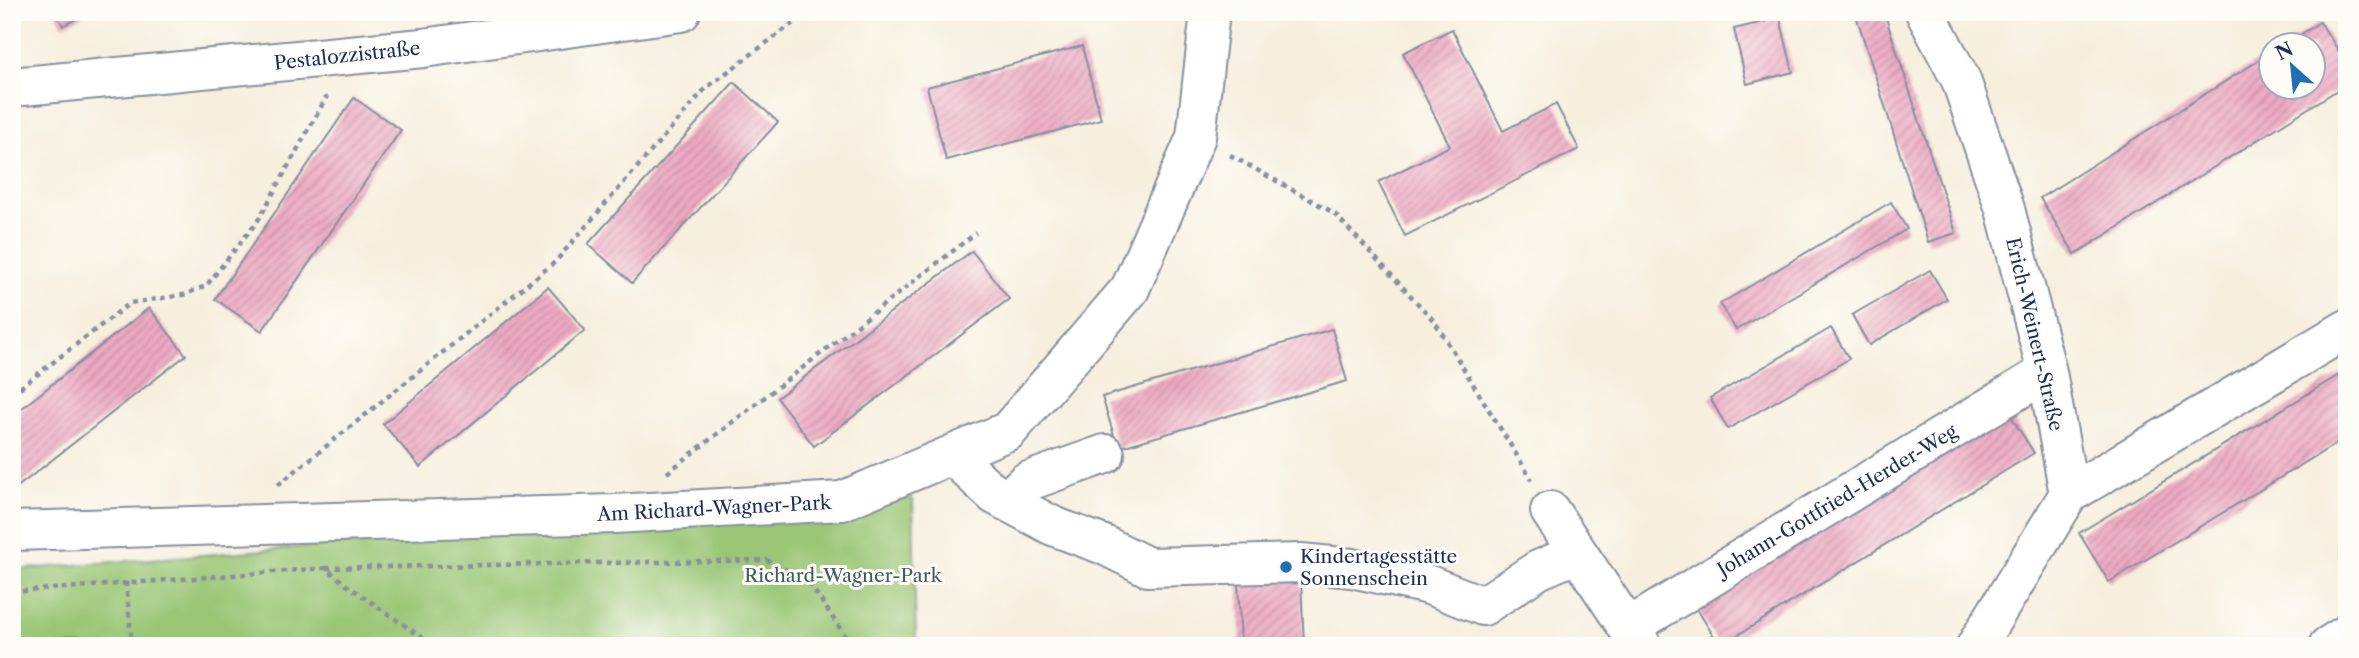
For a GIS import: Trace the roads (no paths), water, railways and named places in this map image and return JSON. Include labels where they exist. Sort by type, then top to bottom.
[{"type":"street","name":"Pestalozzistraße","points":[[12,87],[436,46],[681,12]]},
{"type":"street","name":"Am Richard-Wagner-Park","points":[[12,531],[614,514],[842,501],[1008,431],[1130,289],[1196,136],[1210,12]]},
{"type":"street","name":"Erich-Weinert-Straße","points":[[1925,12],[1961,80],[2005,209],[2047,372],[2069,494]]},
{"type":"street","points":[[1976,646],[2069,494],[2347,329]]},
{"type":"street","name":"Johann-Gottfried-Herder-Weg","points":[[1635,637],[2047,372]]},
{"type":"street","points":[[1006,501],[1026,482],[1105,454]]},
{"type":"street","points":[[952,455],[995,495],[1053,526],[1104,545],[1148,567],[1301,564],[1352,568],[1429,585],[1483,606],[1538,570],[1578,553]]},
{"type":"street","points":[[1550,511],[1635,637]]},
{"type":"street","points":[[2328,646],[2347,634]]},
{"type":"place","name":"Kindertagesstätte Sonnenschein","points":[[1286,567]]},
{"type":"park label","name":"Richard-Wagner-Park","points":[[843,575]]}]
